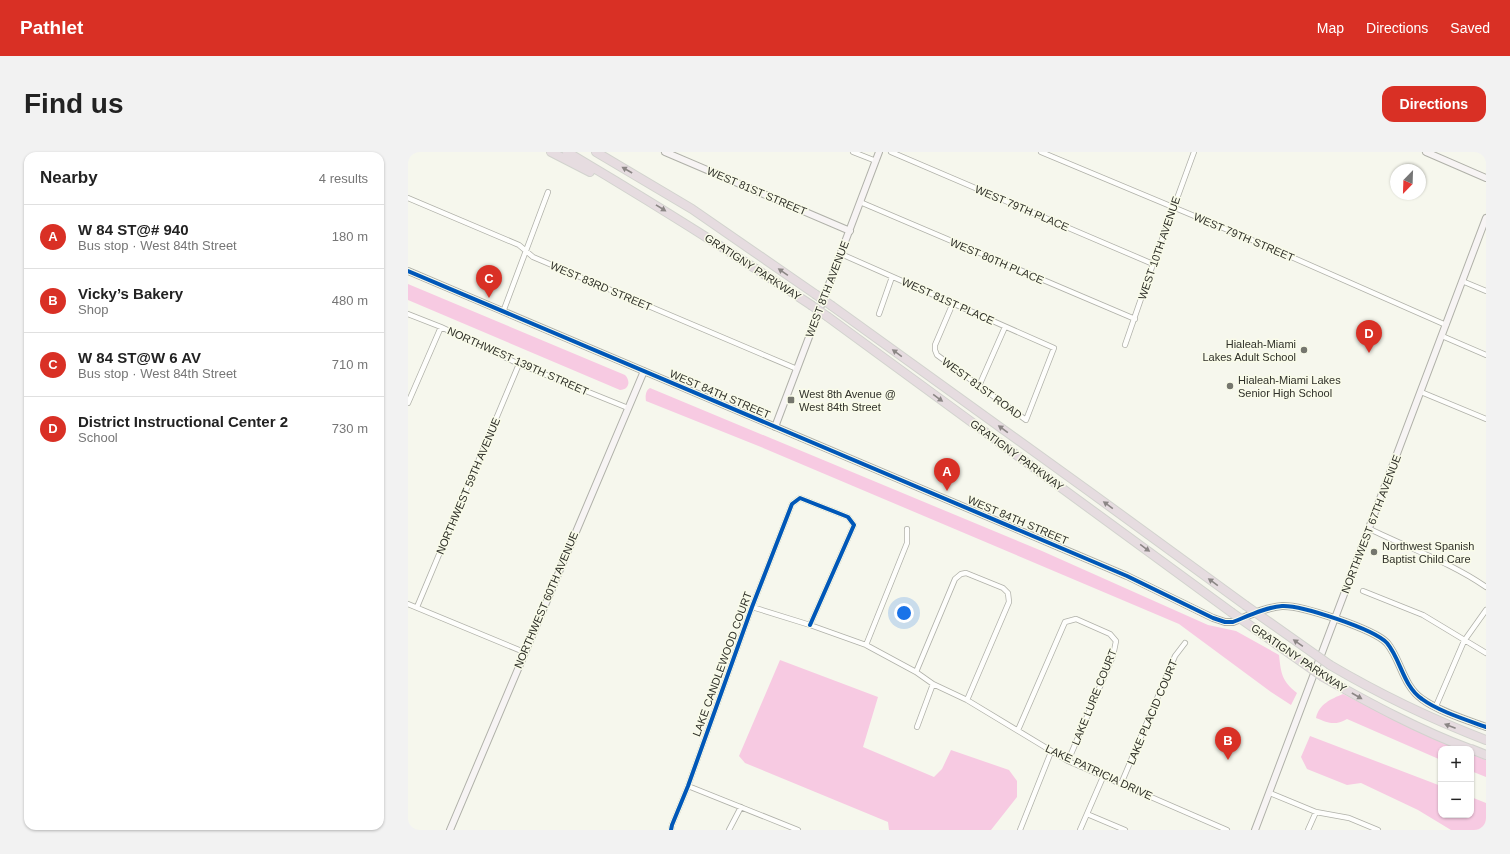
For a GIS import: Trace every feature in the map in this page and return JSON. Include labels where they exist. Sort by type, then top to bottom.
[{"type":"highway","points":[[551,152],[610,182],[638,194]]},
{"type":"highway","name":"GRATIGNY PARKWAY","points":[[567,152],[638,194],[811,304],[1231,612],[1323,677],[1396,717],[1425,731],[1463,746]]},
{"type":"highway","name":"GRATIGNY PARKWAY","points":[[596,152],[692,209],[815,294],[1330,665],[1406,707],[1441,723],[1486,740]]},
{"type":"highway","points":[[599,152],[606,158]]},
{"type":"highway","name":"GRATIGNY PARKWAY","points":[[1474,750],[1486,755]]},
{"type":"street","name":"WEST 81ST STREET","points":[[665,152],[850,231]]},
{"type":"street","points":[[854,152],[876,161]]},
{"type":"street","name":"WEST 8TH AVENUE","points":[[775,427],[879,152]]},
{"type":"street","name":"WEST 79TH PLACE","points":[[891,152],[1153,264]]},
{"type":"street","name":"WEST 79TH STREET","points":[[1041,152],[1344,279],[1446,325]]},
{"type":"street","name":"WEST 10TH AVENUE","points":[[1125,345],[1194,152]]},
{"type":"street","points":[[1426,152],[1486,178]]},
{"type":"street","points":[[503,312],[548,192]]},
{"type":"street","name":"WEST 83RD STREET","points":[[408,198],[519,245],[525,252],[533,257],[797,369]]},
{"type":"street","name":"WEST 80TH PLACE","points":[[860,202],[1135,319]]},
{"type":"street","name":"NORTHWEST 67TH AVENUE","points":[[1255,830],[1370,529],[1462,281],[1484,227],[1486,218]]},
{"type":"street","name":"WEST 81ST PLACE","points":[[841,254],[1054,348],[1026,420]]},
{"type":"street","name":"WEST 84TH STREET","points":[[408,271],[1133,579],[1214,618],[1225,622],[1233,622],[1281,606],[1294,606],[1335,619],[1378,636],[1387,644],[1408,685],[1422,700],[1486,727]]},
{"type":"street","points":[[879,314],[892,277]]},
{"type":"street","points":[[1462,281],[1486,291]]},
{"type":"street","name":"WEST 81ST ROAD","points":[[953,303],[934,350],[938,356],[1026,420]]},
{"type":"street","name":"NORTHWEST 139TH STREET","points":[[408,314],[441,327],[519,364],[628,408]]},
{"type":"street","points":[[408,404],[441,327]]},
{"type":"street","points":[[979,386],[1005,327]]},
{"type":"street","points":[[1442,336],[1486,355]]},
{"type":"street","name":"NORTHWEST 59TH AVENUE","points":[[417,607],[519,364]]},
{"type":"street","name":"NORTHWEST 60TH AVENUE","points":[[450,830],[644,370]]},
{"type":"street","points":[[1421,392],[1486,419]]},
{"type":"street","name":"LAKE CANDLEWOOD COURT","points":[[671,830],[752,607],[792,504],[800,498],[848,517],[854,525],[810,625]]},
{"type":"street","points":[[866,645],[907,543],[907,529]]},
{"type":"street","points":[[1370,529],[1451,566],[1486,587]]},
{"type":"street","points":[[916,672],[956,579],[960,574],[966,573],[1003,588],[1008,593],[1009,602],[967,700]]},
{"type":"street","points":[[1363,591],[1423,615],[1486,653]]},
{"type":"street","points":[[408,604],[524,652]]},
{"type":"street","name":"LAKE PATRICIA DRIVE","points":[[752,607],[810,625],[866,645],[916,672],[933,684],[967,700],[1068,761],[1227,830]]},
{"type":"street","points":[[1436,706],[1464,640],[1486,610]]},
{"type":"street","name":"LAKE LURE COURT","points":[[1018,730],[1065,622],[1076,619],[1110,634],[1116,641],[1113,656],[1068,761]]},
{"type":"street","name":"LAKE PLACID COURT","points":[[1121,784],[1175,656],[1185,643]]},
{"type":"street","points":[[917,726],[933,684]]},
{"type":"street","points":[[1020,830],[1051,752]]},
{"type":"street","points":[[1080,830],[1103,777]]},
{"type":"street","points":[[688,786],[798,830]]},
{"type":"street","points":[[1270,793],[1316,812],[1349,818],[1378,830]]},
{"type":"street","points":[[729,830],[741,807]]},
{"type":"street","points":[[1308,830],[1316,812]]},
{"type":"street","points":[[1087,814],[1125,830]]},
{"type":"shaded area","points":[[408,284],[625,375],[628,380],[628,385],[623,390],[620,390],[408,300]]},
{"type":"shaded area","points":[[650,388],[1042,551],[1208,625],[1236,631],[1279,655],[1283,677],[1288,685],[1297,693],[1291,705],[1179,624],[761,447],[646,401],[646,393]]},
{"type":"shaded area","points":[[780,660],[878,697],[863,747],[934,777],[942,769],[951,750],[1009,770],[1017,781],[1017,797],[991,830],[889,830],[888,822],[745,763],[739,756]]},
{"type":"shaded area","points":[[1343,694],[1417,731],[1451,746],[1438,746],[1438,759],[1347,719],[1332,723],[1316,718],[1320,709],[1330,700]]},
{"type":"shaded area","points":[[1310,736],[1438,785],[1438,818],[1474,818],[1474,798],[1486,803],[1486,830],[1451,830],[1418,810],[1361,783],[1347,785],[1307,769],[1301,757]]},
{"type":"shaded area","points":[[1474,755],[1486,760],[1486,777],[1474,772]]},
{"type":"cycle path","points":[[408,271],[1127,576],[1213,618],[1225,622],[1233,622],[1263,610],[1282,606],[1305,609],[1368,631],[1380,637],[1387,643],[1396,657],[1410,687],[1422,699],[1444,711],[1486,727]]},
{"type":"cycle path","points":[[671,830],[752,607],[792,504],[800,498],[848,517],[854,525],[810,625]]},
{"type":"place","name":"W 84 ST@W 6 AV","points":[[489,298]]},
{"type":"place","name":"Hialeah-Miami Lakes Adult School","points":[[1304,350]]},
{"type":"place","name":"District Instructional Center 2","points":[[1369,353]]},
{"type":"place","name":"Hialeah-Miami Lakes Senior High School","points":[[1230,386]]},
{"type":"place","name":"West 8th Avenue @ West 84th Street","points":[[791,400]]},
{"type":"place","name":"W 84 ST@# 940","points":[[947,491]]},
{"type":"place","name":"Northwest Spanish Baptist Child Care","points":[[1374,552]]},
{"type":"place","name":"Vicky’s Bakery","points":[[1228,760]]}]
